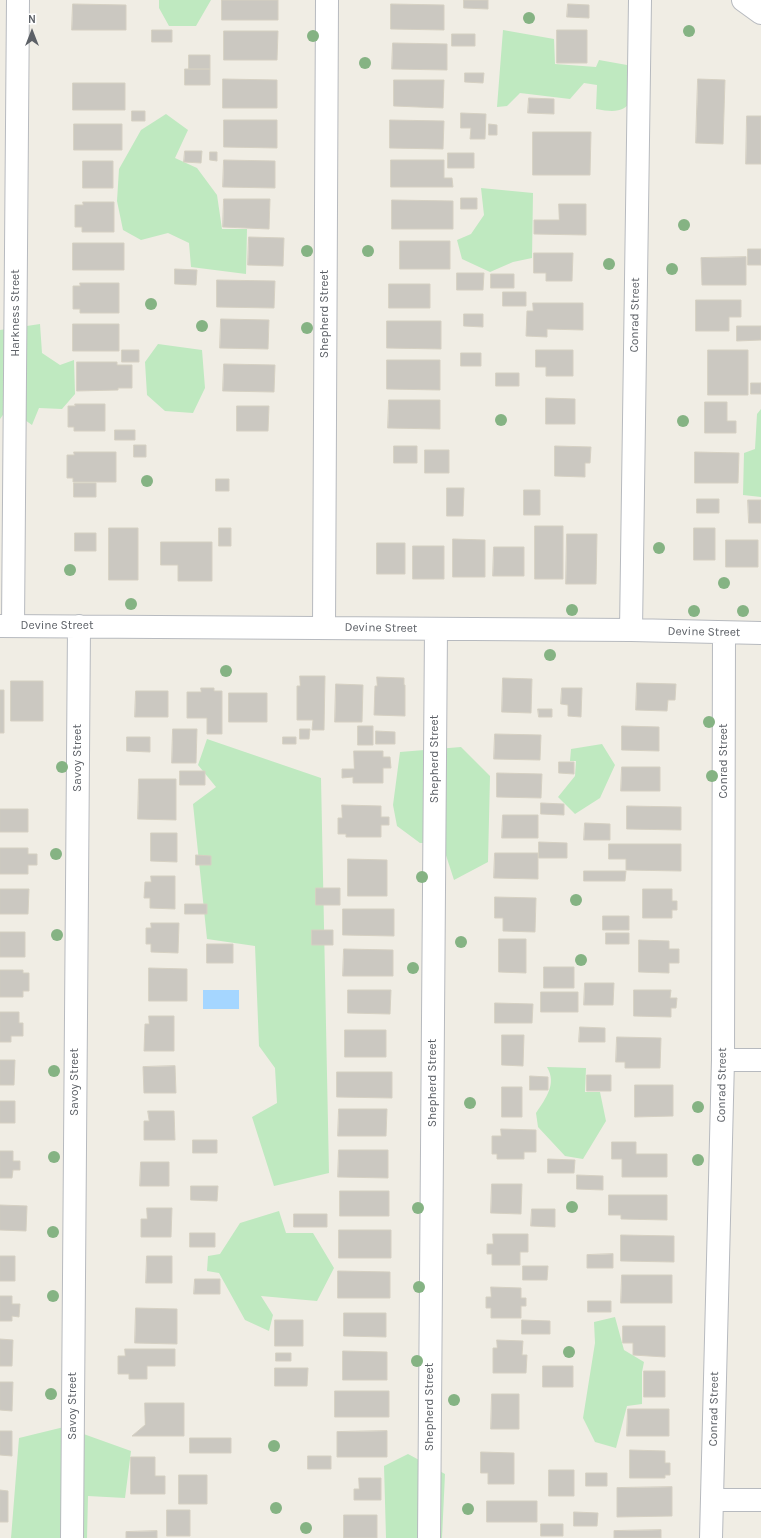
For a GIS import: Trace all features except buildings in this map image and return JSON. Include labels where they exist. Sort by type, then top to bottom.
[{"type":"street","name":"Harkness Street","points":[[7,626],[18,0]]},
{"type":"street","name":"Shepherd Street","points":[[324,627],[327,0]]},
{"type":"street","name":"Conrad Street","points":[[631,630],[640,0]]},
{"type":"street","points":[[742,0],[761,13]]},
{"type":"street","name":"Devine Street","points":[[7,626],[324,627],[631,630],[761,633]]},
{"type":"street","name":"Savoy Street","points":[[72,1538],[79,626]]},
{"type":"street","name":"Shepherd Street","points":[[429,1538],[436,629]]},
{"type":"street","name":"Conrad Street","points":[[712,1538],[723,1060],[724,633]]},
{"type":"street","points":[[723,1060],[761,1060]]},
{"type":"street","points":[[712,1500],[761,1500]]},
{"type":"green space","points":[[159,0],[211,0],[196,26],[169,26],[159,8]]},
{"type":"green space","points":[[503,30],[554,39],[555,64],[596,67],[599,60],[627,65],[635,74],[631,100],[623,109],[616,111],[596,109],[597,85],[584,83],[570,99],[520,93],[507,106],[497,107]]},
{"type":"green space","points":[[166,114],[188,130],[175,158],[197,168],[217,195],[222,229],[247,229],[246,274],[191,267],[189,243],[168,233],[141,240],[123,230],[117,201],[119,169],[141,130]]},
{"type":"green space","points":[[481,188],[533,193],[532,258],[513,262],[490,272],[462,259],[457,240],[471,234],[484,215]]},
{"type":"green space","points":[[40,324],[42,353],[60,365],[74,360],[75,394],[62,409],[39,408],[32,425],[8,408],[0,419],[0,330]]},
{"type":"green space","points":[[158,344],[202,350],[205,388],[193,413],[165,411],[147,395],[145,362]]},
{"type":"green space","points":[[761,409],[761,497],[743,495],[744,453],[755,449],[757,414]]},
{"type":"green space","points":[[207,739],[321,778],[329,1173],[274,1186],[252,1117],[277,1103],[275,1068],[259,1046],[255,946],[207,939],[193,804],[216,787],[198,765]]},
{"type":"green space","points":[[602,744],[615,765],[600,798],[575,814],[558,797],[575,776],[576,761],[570,761],[571,749]]},
{"type":"green space","points":[[461,747],[490,776],[488,862],[454,880],[442,843],[420,843],[397,826],[393,805],[400,752]]},
{"type":"green space","points":[[547,1067],[586,1068],[585,1092],[600,1092],[606,1121],[583,1159],[565,1156],[538,1127],[536,1113],[547,1096],[551,1085],[550,1073]]},
{"type":"green space","points":[[279,1211],[286,1233],[313,1233],[334,1268],[317,1301],[261,1296],[273,1315],[269,1331],[245,1320],[219,1273],[207,1271],[208,1256],[220,1254],[240,1223]]},
{"type":"green space","points":[[615,1317],[624,1350],[644,1362],[642,1372],[642,1404],[627,1406],[616,1448],[595,1442],[583,1418],[595,1343],[594,1322]]},
{"type":"green space","points":[[64,1427],[131,1451],[125,1498],[88,1496],[87,1538],[11,1538],[19,1438]]},
{"type":"green space","points":[[408,1454],[445,1474],[442,1538],[386,1538],[384,1466]]},
{"type":"water","points":[[203,990],[239,990],[239,1009],[203,1009]]}]
